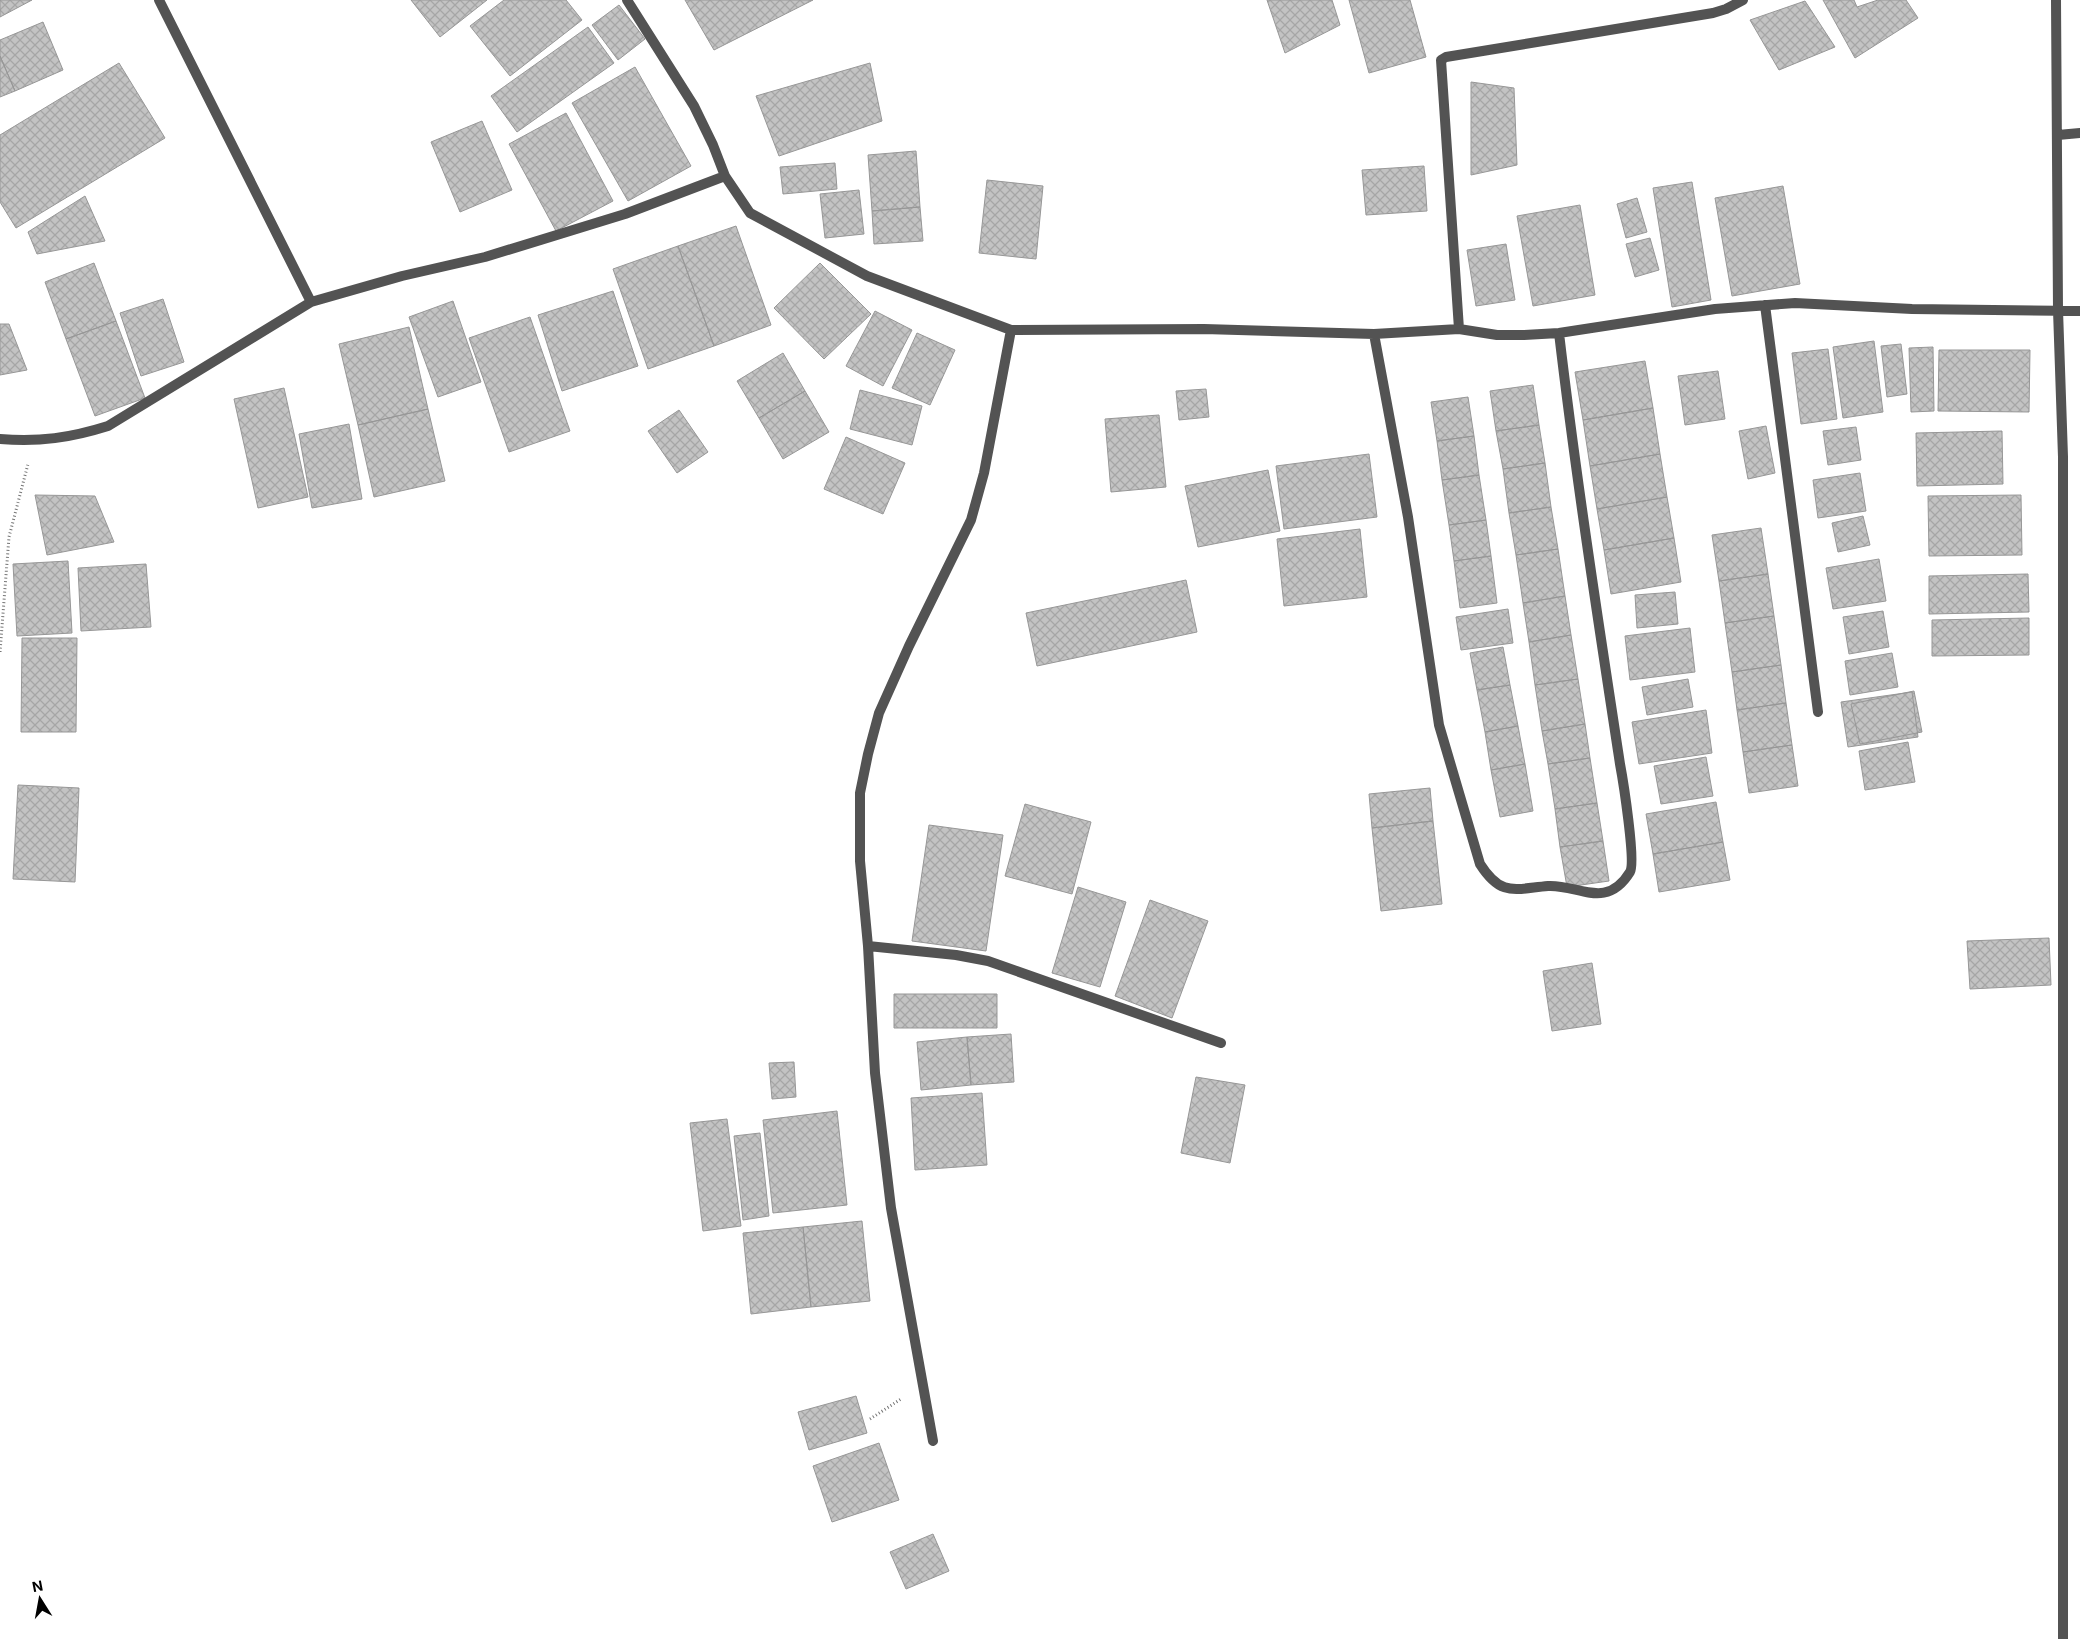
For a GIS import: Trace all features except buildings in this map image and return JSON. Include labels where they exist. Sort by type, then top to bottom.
[{"type":"street","points":[[159,0],[311,302]]},
{"type":"street","points":[[1459,329],[1441,60],[1446,57],[1713,13],[1744,0]]},
{"type":"street","points":[[2056,0],[2058,310],[2063,457],[2063,1639]]},
{"type":"street","points":[[630,1],[694,106],[713,145],[725,176],[750,213],[867,276],[1012,330],[1204,330],[1374,334],[1459,329],[1497,335],[1559,333],[1715,309],[1765,305],[1795,304],[1912,309],[2080,311]]},
{"type":"street","points":[[2058,135],[2080,133]]},
{"type":"street","points":[[0,439],[34,442],[83,434],[108,426],[311,302],[402,276],[485,257],[625,214],[725,176]]},
{"type":"street","points":[[1765,305],[1818,712]]},
{"type":"street","points":[[933,1441],[889,1189],[875,1073],[868,946],[860,862],[860,792],[879,713],[909,646],[971,520],[984,473],[1012,330]]},
{"type":"street","points":[[1374,334],[1408,518],[1439,725],[1480,864],[1490,880],[1506,889],[1552,886],[1584,894],[1604,892],[1621,885],[1632,870],[1626,801],[1572,443],[1559,333]]},
{"type":"street","points":[[868,946],[956,955],[988,961],[1222,1043]]},
{"type":"path","points":[[0,652],[9,537],[34,442]]},
{"type":"path","points":[[870,1419],[922,1385]]}]
